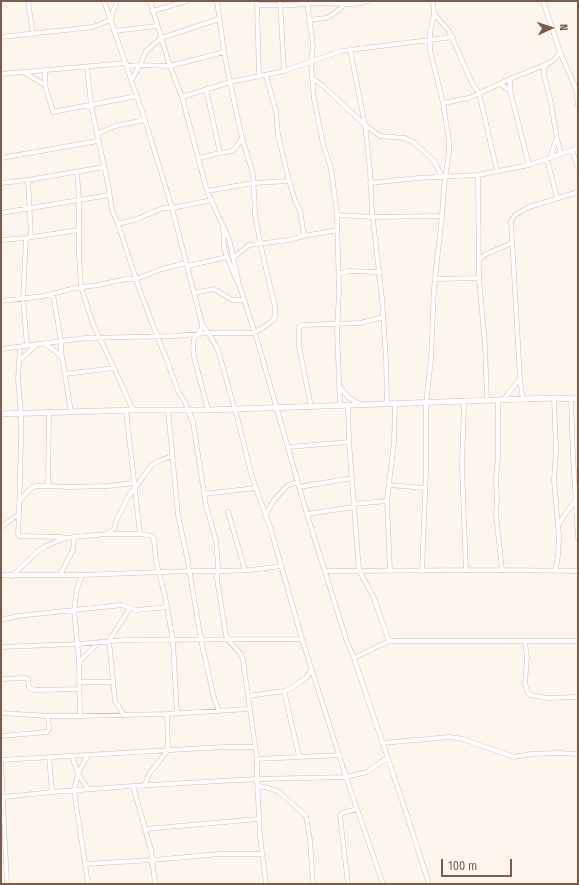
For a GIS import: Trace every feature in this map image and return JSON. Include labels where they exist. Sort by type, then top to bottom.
[{"type":"street","points":[[28,1],[33,34]]},
{"type":"street","points":[[104,1],[138,96],[172,208],[202,324],[218,350],[235,409],[247,461],[271,530],[302,639],[346,777],[383,884]]},
{"type":"street","points":[[110,20],[116,1]]},
{"type":"street","points":[[150,1],[170,66],[182,97],[200,158],[207,191],[223,224],[234,257],[239,284],[307,514],[347,642],[354,658],[405,808],[429,884]]},
{"type":"street","points":[[152,11],[187,1]]},
{"type":"street","points":[[1,349],[85,338],[254,332],[271,322],[275,312],[255,214],[253,174],[242,138],[230,82],[217,1]]},
{"type":"street","points":[[258,77],[257,3],[344,3],[368,1]]},
{"type":"street","points":[[422,571],[426,403],[430,380],[435,279],[442,216],[444,177],[449,161],[449,141],[443,103],[432,60],[429,41],[434,14],[433,1]]},
{"type":"street","points":[[543,1],[560,52],[576,89],[578,105]]},
{"type":"street","points":[[306,2],[313,46],[311,63],[314,99],[334,184],[337,215],[340,405]]},
{"type":"street","points":[[280,3],[284,71]]},
{"type":"street","points":[[309,20],[326,18],[334,14],[342,7],[344,3]]},
{"type":"street","points":[[434,14],[453,37],[472,83],[480,93],[497,171]]},
{"type":"street","points":[[132,79],[146,51],[161,38],[219,19]]},
{"type":"street","points":[[1,37],[93,27],[110,20]]},
{"type":"street","points":[[114,31],[157,26]]},
{"type":"street","points":[[182,97],[230,82],[266,76],[284,71],[311,63],[325,56],[350,49],[453,37]]},
{"type":"street","points":[[350,49],[365,125],[373,217],[380,272],[387,404]]},
{"type":"street","points":[[1,74],[127,65],[170,66],[224,52]]},
{"type":"street","points":[[443,103],[463,100],[501,84],[554,60],[560,52]]},
{"type":"street","points":[[546,64],[544,68],[544,75],[556,139],[561,154]]},
{"type":"street","points":[[87,67],[91,105],[112,210],[178,391],[193,422],[208,517],[216,540],[217,579],[228,640],[241,654],[243,660],[257,759],[257,779],[266,884]]},
{"type":"street","points":[[45,71],[45,85],[53,112],[138,96]]},
{"type":"street","points":[[25,73],[45,85]]},
{"type":"street","points":[[266,76],[276,112],[278,135],[289,181],[300,210],[304,236]]},
{"type":"street","points":[[312,78],[323,86],[365,125],[380,136],[405,138],[413,142],[434,162],[444,177]]},
{"type":"street","points":[[510,79],[510,91],[529,165]]},
{"type":"street","points":[[501,84],[510,91]]},
{"type":"street","points":[[206,89],[220,152]]},
{"type":"street","points":[[97,134],[115,126],[145,120]]},
{"type":"street","points":[[200,158],[234,149],[242,138]]},
{"type":"street","points":[[556,139],[549,159],[557,198]]},
{"type":"street","points":[[1,158],[98,141]]},
{"type":"street","points":[[370,183],[478,175],[529,165],[578,148]]},
{"type":"street","points":[[572,150],[578,168]]},
{"type":"street","points":[[1,183],[104,167]]},
{"type":"street","points":[[77,172],[79,200],[78,255],[81,287],[91,319],[133,410]]},
{"type":"street","points":[[478,175],[479,278],[485,345],[487,401]]},
{"type":"street","points":[[28,180],[31,237]]},
{"type":"street","points":[[207,191],[253,183],[289,181]]},
{"type":"street","points":[[523,400],[520,380],[511,227],[512,218],[529,207],[578,192]]},
{"type":"street","points":[[1,213],[109,195]]},
{"type":"street","points":[[118,224],[137,219],[163,208],[172,208],[212,200]]},
{"type":"street","points":[[337,215],[373,217],[442,216]]},
{"type":"street","points":[[223,224],[223,236],[227,257],[231,269],[239,284]]},
{"type":"street","points":[[1,240],[79,230]]},
{"type":"street","points":[[234,257],[249,245],[289,240],[337,230]]},
{"type":"street","points":[[26,238],[23,299],[27,346]]},
{"type":"street","points":[[479,260],[486,254],[512,243]]},
{"type":"street","points":[[1,301],[53,294],[81,287],[98,286],[136,278],[162,269],[227,257]]},
{"type":"street","points":[[339,274],[348,272],[380,272]]},
{"type":"street","points":[[435,279],[479,278]]},
{"type":"street","points":[[194,293],[214,289],[232,300],[244,300]]},
{"type":"street","points":[[53,294],[71,412]]},
{"type":"street","points":[[310,407],[300,352],[300,326],[366,322],[383,317]]},
{"type":"street","points":[[202,324],[202,328],[193,343],[194,357],[208,410]]},
{"type":"street","points":[[44,344],[62,357]]},
{"type":"street","points":[[19,361],[36,345]]},
{"type":"street","points":[[20,347],[18,379],[21,413],[19,536],[65,538]]},
{"type":"street","points":[[65,374],[114,368]]},
{"type":"street","points":[[502,570],[496,514],[496,478],[499,450],[501,400],[520,380]]},
{"type":"street","points":[[339,386],[348,397],[360,405]]},
{"type":"street","points":[[1,414],[126,410],[189,411],[277,409],[340,405],[554,398],[575,399],[575,501],[578,538]]},
{"type":"street","points":[[554,398],[556,437],[555,496],[559,526],[559,548],[555,570]]},
{"type":"street","points":[[464,401],[462,467],[466,570]]},
{"type":"street","points":[[390,571],[387,501],[394,442],[395,404]]},
{"type":"street","points":[[348,405],[349,442],[359,570],[374,598],[389,641]]},
{"type":"street","points":[[126,410],[140,534]]},
{"type":"street","points":[[168,410],[178,515],[214,698],[219,711]]},
{"type":"street","points":[[48,486],[49,412]]},
{"type":"street","points":[[288,447],[349,442]]},
{"type":"street","points":[[108,534],[114,529],[122,508],[151,466],[172,456]]},
{"type":"street","points":[[265,516],[274,500],[288,485],[352,478]]},
{"type":"street","points":[[20,501],[35,486],[108,486],[134,483]]},
{"type":"street","points":[[389,485],[425,488]]},
{"type":"street","points":[[204,494],[256,488]]},
{"type":"street","points":[[307,514],[387,501]]},
{"type":"street","points":[[559,526],[563,516],[575,501]]},
{"type":"street","points":[[228,512],[245,570]]},
{"type":"street","points":[[1,527],[19,514]]},
{"type":"street","points":[[130,534],[138,521]]},
{"type":"street","points":[[12,576],[37,552],[46,546],[65,538],[108,534],[140,534],[153,538],[167,607],[172,641],[177,714]]},
{"type":"street","points":[[60,575],[73,550],[74,536]]},
{"type":"street","points":[[1,575],[82,575],[189,571],[218,572],[281,566]]},
{"type":"street","points":[[325,571],[578,571]]},
{"type":"street","points":[[80,716],[78,644],[74,610],[77,589],[82,575]]},
{"type":"street","points":[[1,620],[17,616],[122,606],[136,610],[167,607]]},
{"type":"street","points":[[124,715],[115,701],[109,641],[130,608]]},
{"type":"street","points":[[1,647],[78,644],[109,641],[302,639]]},
{"type":"street","points":[[354,658],[389,641],[578,640]]},
{"type":"street","points":[[525,641],[527,657],[525,684],[526,691],[530,695],[548,698],[578,696]]},
{"type":"street","points":[[79,662],[100,642]]},
{"type":"street","points":[[248,696],[284,691],[306,678],[312,669]]},
{"type":"street","points":[[1,679],[26,678],[28,680],[29,688],[35,690],[79,689]]},
{"type":"street","points":[[79,682],[113,682]]},
{"type":"street","points":[[284,691],[299,756]]},
{"type":"street","points":[[1,713],[48,716],[80,716],[177,714],[249,709]]},
{"type":"street","points":[[144,786],[150,773],[168,750],[167,714]]},
{"type":"street","points":[[1,736],[47,732],[49,729],[48,716]]},
{"type":"street","points":[[382,743],[450,737],[463,739],[490,750],[514,757],[531,754],[578,754]]},
{"type":"street","points":[[7,884],[3,849],[4,798],[1,761],[88,754],[223,747],[255,747]]},
{"type":"street","points":[[88,754],[78,774],[74,790],[88,884]]},
{"type":"street","points":[[257,759],[340,755]]},
{"type":"street","points":[[72,756],[78,774],[88,789]]},
{"type":"street","points":[[49,758],[52,792]]},
{"type":"street","points":[[4,798],[52,792],[133,786],[257,779],[346,777],[367,772],[387,758]]},
{"type":"street","points":[[133,786],[152,860],[155,884]]},
{"type":"street","points":[[258,786],[279,792],[306,816],[310,840],[313,884]]},
{"type":"street","points":[[348,884],[340,816],[342,813],[357,808]]},
{"type":"street","points":[[145,829],[260,818]]},
{"type":"street","points":[[85,864],[220,854],[263,854]]}]
